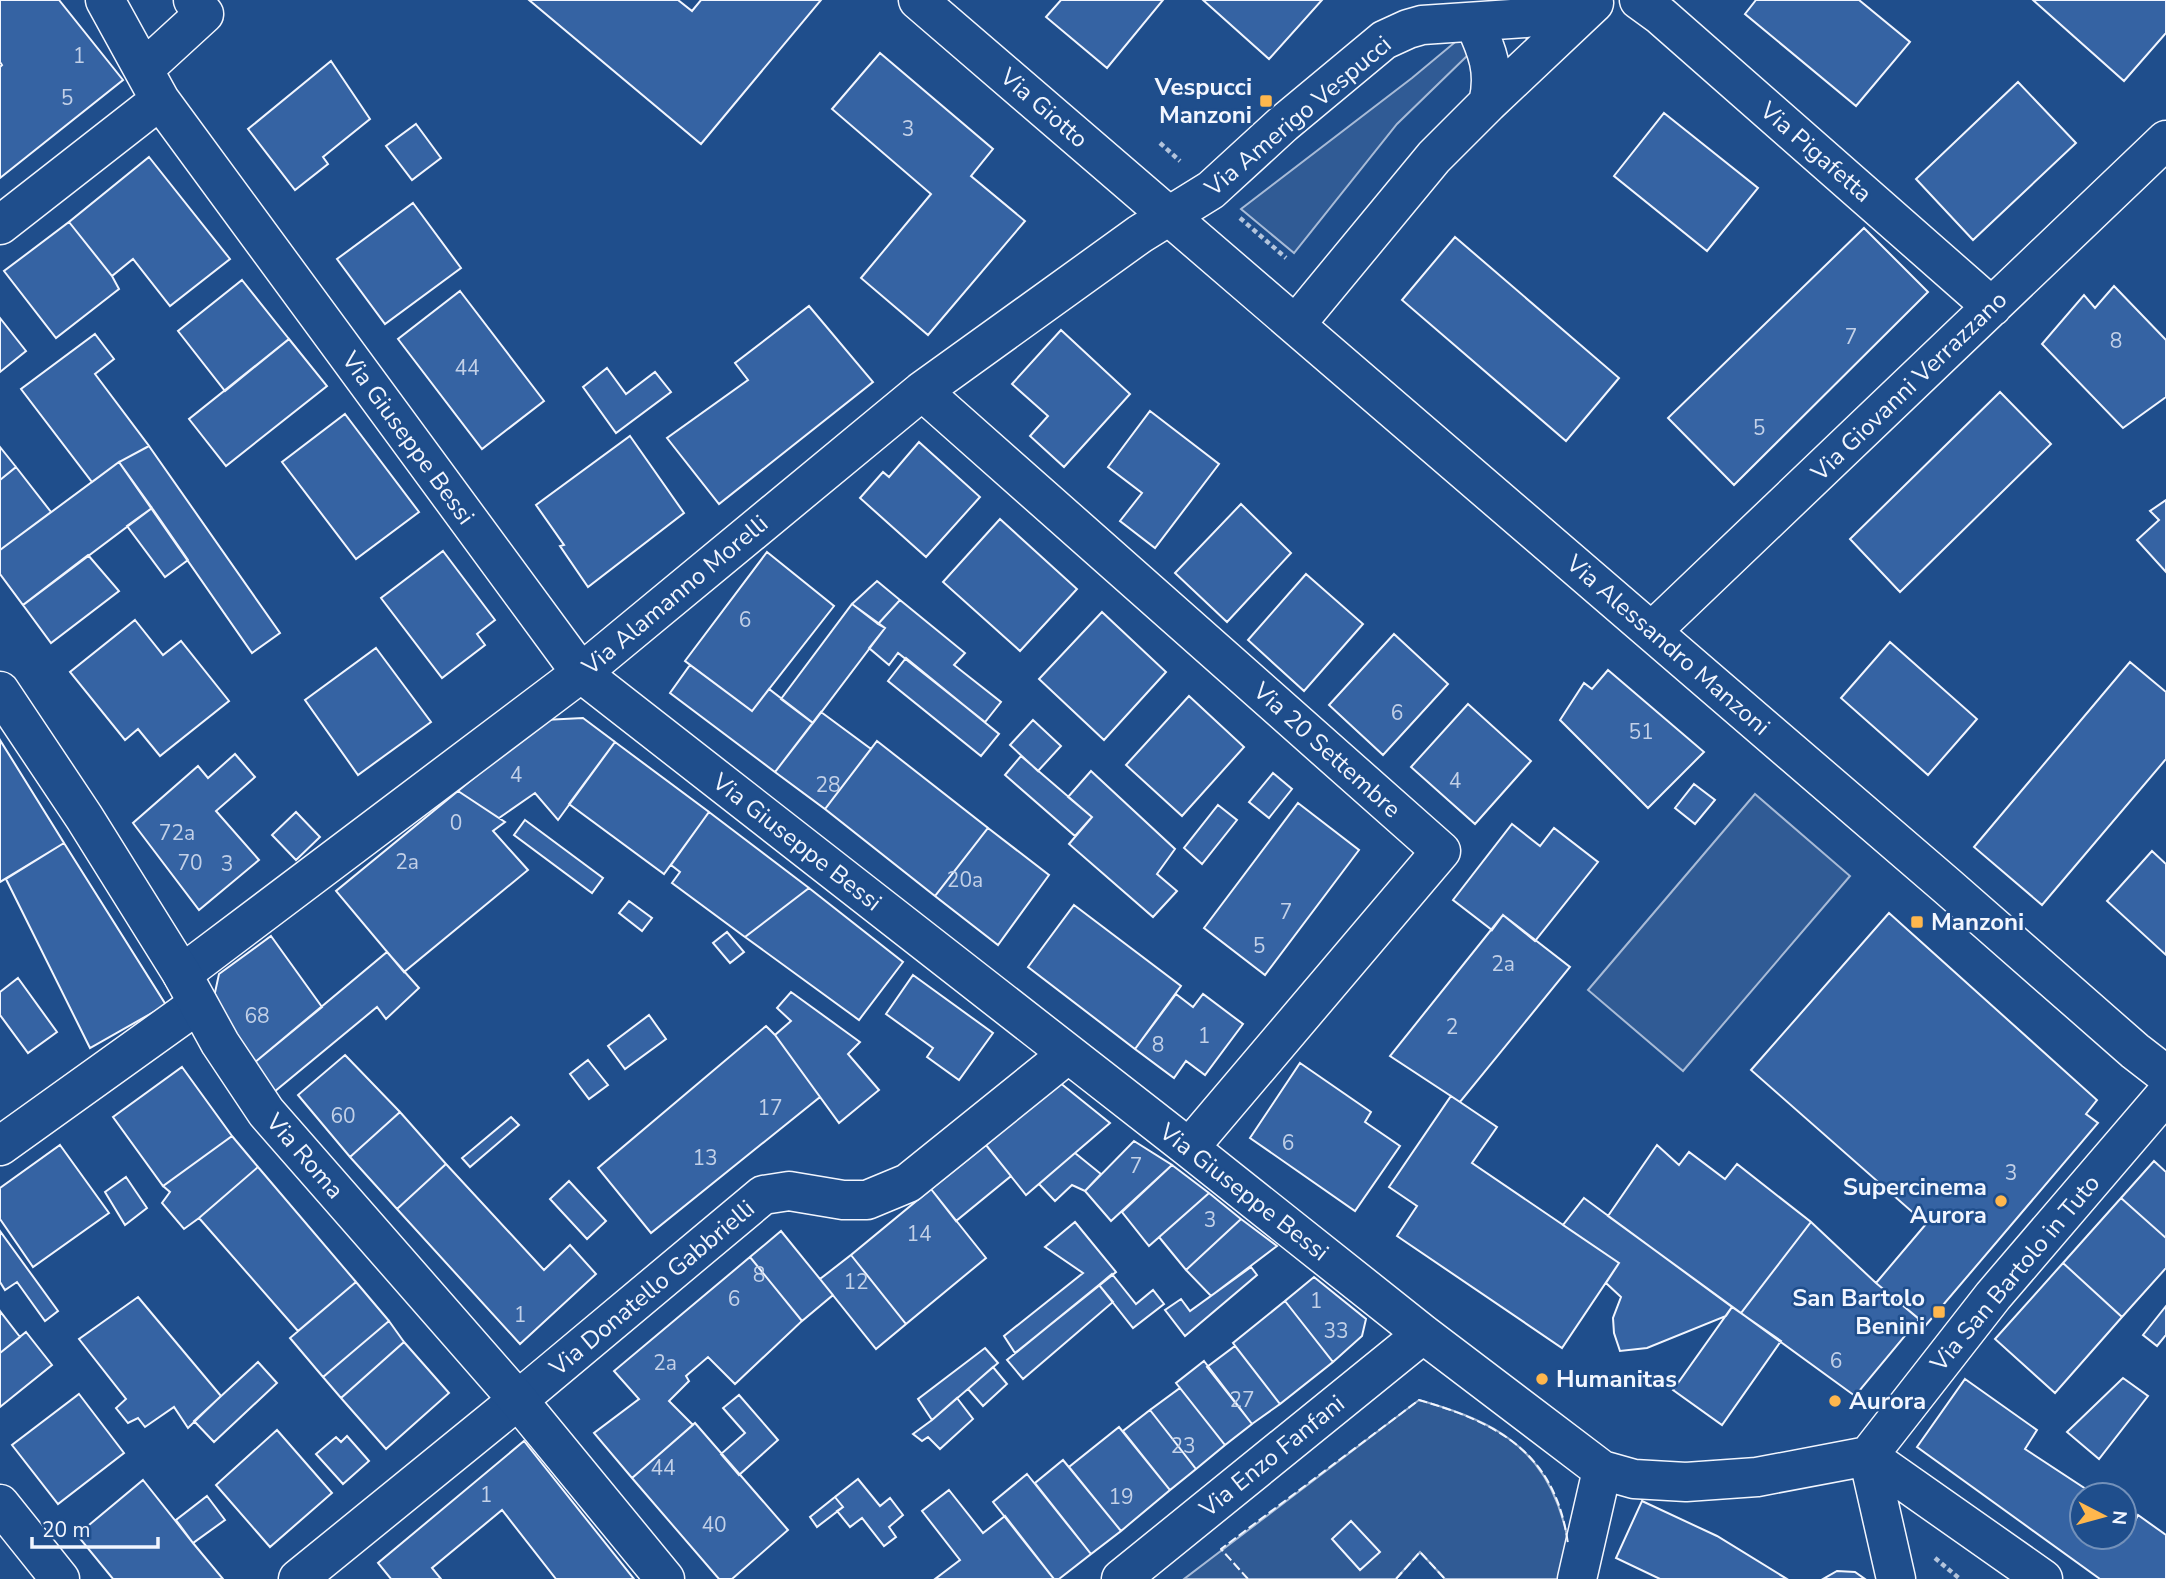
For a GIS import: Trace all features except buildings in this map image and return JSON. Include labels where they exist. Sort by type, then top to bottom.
[{"type":"street","name":"Via Giuseppe Bessi","points":[[105,0],[152,85],[581,673],[1423,1334],[1602,1470]]},
{"type":"street","points":[[0,225],[152,85],[204,15],[193,0]]},
{"type":"street","name":"Via Giotto","points":[[918,0],[1169,218]]},
{"type":"street","name":"Via Amerigo Vespucci","points":[[1169,218],[1211,190],[1283,124],[1384,40],[1408,29],[1457,15],[1526,18],[1581,0]]},
{"type":"street","points":[[1296,324],[1434,157],[1598,0]]},
{"type":"street","name":"Via Pigafetta","points":[[1639,0],[1661,16],[1992,307]]},
{"type":"street","points":[[1457,15],[1491,60],[1492,89],[1488,103]]},
{"type":"street","name":"Via Giovanni Verrazzano","points":[[1652,631],[2166,140]]},
{"type":"street","name":"Via Alessandro Manzoni","points":[[1169,218],[1296,324],[2166,1075]]},
{"type":"street","name":"Via Alamanno Morelli","points":[[0,1146],[581,673],[922,391],[1117,250],[1169,218]]},
{"type":"street","name":"Via 20 Settembre","points":[[922,391],[1441,851],[1189,1148]]},
{"type":"street","name":"Via Roma","points":[[0,691],[51,764],[190,989],[220,1043],[266,1112],[518,1400],[666,1579]]},
{"type":"street","name":"Via Donatello Gabbrielli","points":[[298,1579],[763,1195],[789,1191],[843,1200],[867,1200],[908,1184],[1068,1054]]},
{"type":"street","name":"Via San Bartolo in Tuto","points":[[1868,1456],[1993,1296],[2166,1094]]},
{"type":"street","name":"Via Enzo Fanfani","points":[[1121,1579],[1423,1334]]},
{"type":"street","points":[[1868,1456],[1896,1579]]},
{"type":"street","points":[[1577,1579],[1602,1470],[1634,1479],[1686,1482],[1757,1476],[1868,1456],[2043,1579]]},
{"type":"street","points":[[0,1504],[61,1579]]},
{"type":"path","points":[[1160,143],[1188,168]]},
{"type":"path","points":[[1238,216],[1292,263]]},
{"type":"shaded area","points":[[1460,38],[1468,55],[1397,124],[1294,253],[1241,209],[1412,78]]},
{"type":"shaded area","points":[[1755,794],[1850,876],[1683,1071],[1588,990]]},
{"type":"shaded area","points":[[1419,1400],[1464,1415],[1503,1434],[1535,1463],[1548,1482],[1565,1527],[1568,1546],[1565,1579],[1445,1579],[1420,1552],[1396,1579],[1184,1579]]},
{"type":"fence","points":[[1248,1579],[1221,1549],[1419,1400],[1474,1420],[1519,1447],[1537,1465],[1551,1487],[1561,1513],[1568,1544]]},
{"type":"fence","points":[[1396,1579],[1420,1552],[1445,1579]]},
{"type":"place","name":"Vespucci Manzoni","points":[[1266,101]]},
{"type":"place","name":"Manzoni","points":[[1917,922]]},
{"type":"place","name":"Supercinema Aurora","points":[[2001,1201]]},
{"type":"place","name":"San Bartolo Benini","points":[[1939,1312]]},
{"type":"place","name":"Humanitas","points":[[1542,1379]]},
{"type":"place","name":"Aurora","points":[[1835,1401]]}]
